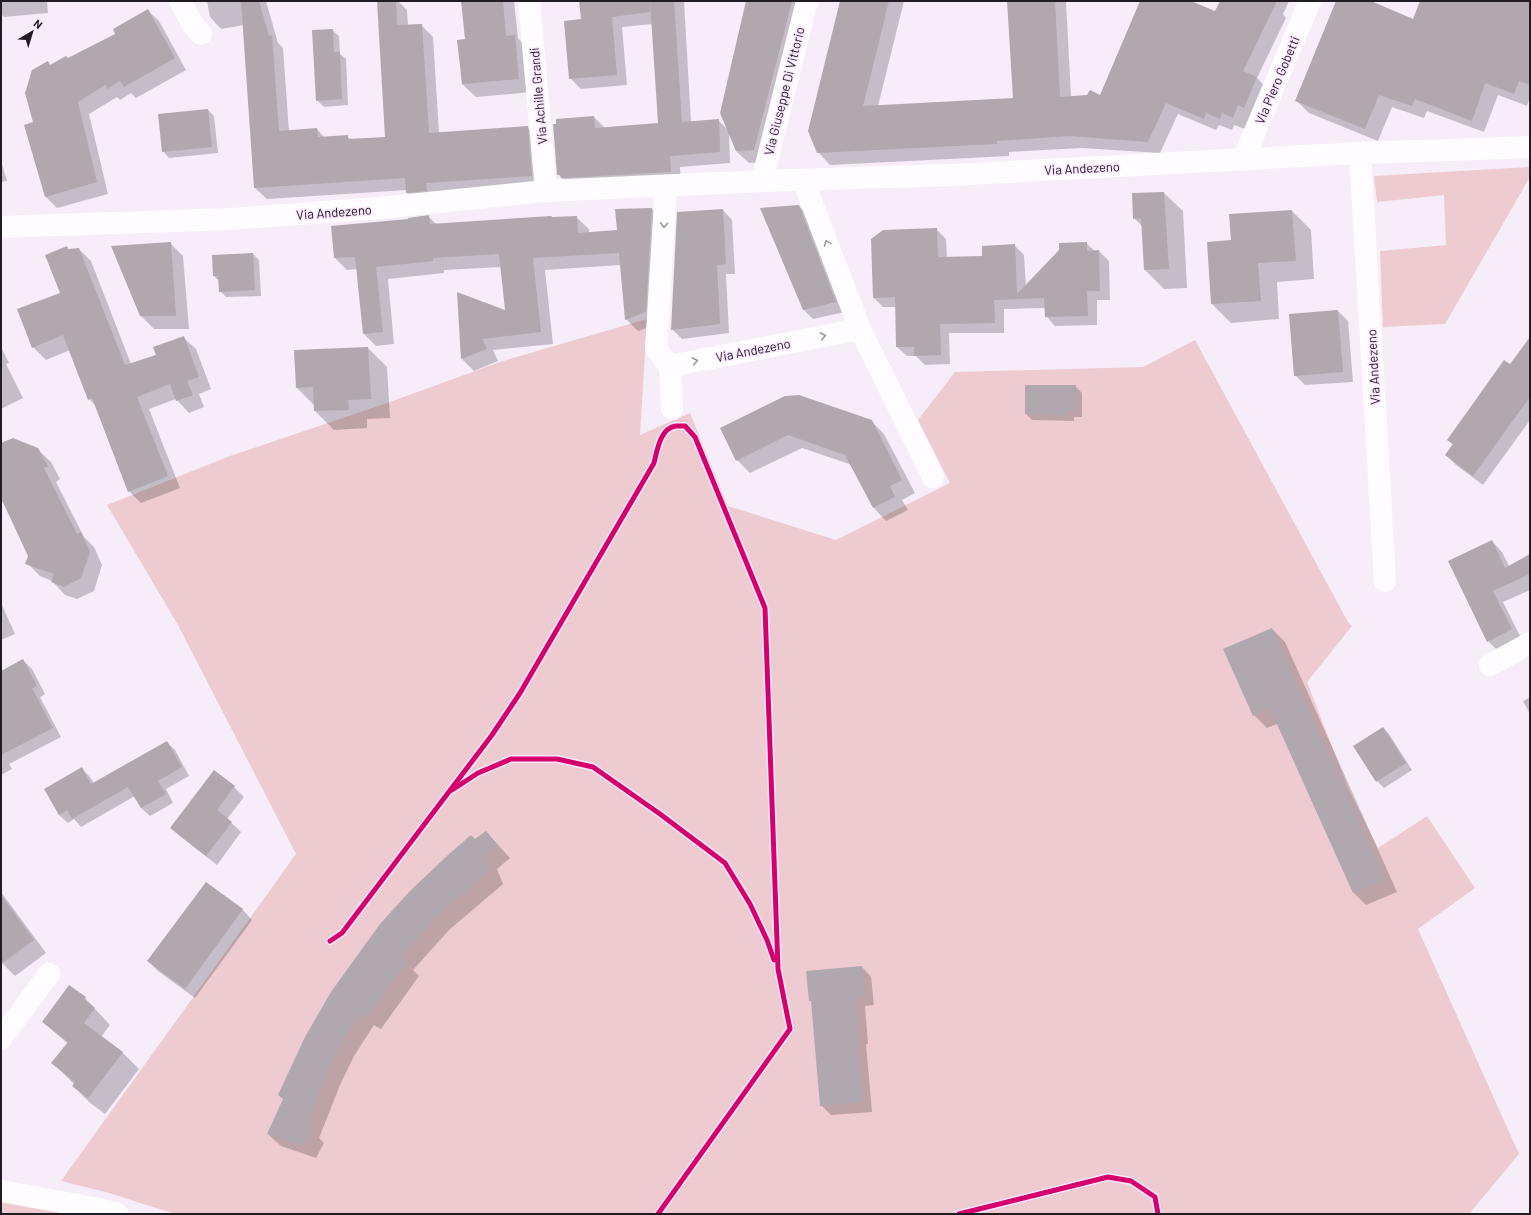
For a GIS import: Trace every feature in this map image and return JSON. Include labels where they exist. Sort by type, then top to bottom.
[{"type":"street","points":[[180,1],[193,25],[201,34]]},
{"type":"street","name":"Via Achille Grandi","points":[[529,1],[546,191]]},
{"type":"street","name":"Via Giuseppe Di Vittorio","points":[[762,181],[806,1]]},
{"type":"street","name":"Via Piero Gobetti","points":[[1243,160],[1310,1]]},
{"type":"street","name":"Via Andezeno","points":[[1,227],[230,219],[379,208],[546,191],[762,181],[951,175],[1360,153],[1530,147]]},
{"type":"street","name":"Via Andezeno","points":[[1360,153],[1385,581]]},
{"type":"street","points":[[803,180],[860,329],[933,477]]},
{"type":"street","points":[[666,186],[656,349],[670,366],[672,409]]},
{"type":"street","name":"Via Andezeno","points":[[670,366],[860,329]]},
{"type":"street","points":[[1490,665],[1530,643]]},
{"type":"street","points":[[1,1039],[49,974]]},
{"type":"street","points":[[1,1191],[100,1209],[117,1214]]},
{"type":"shaded area","points":[[1530,167],[1530,177],[1445,324],[1383,327],[1380,251],[1446,245],[1444,195],[1377,202],[1374,176]]},
{"type":"shaded area","points":[[647,319],[640,435],[690,413],[728,506],[836,540],[950,483],[918,420],[955,372],[1143,367],[1195,340],[1348,622],[1352,626],[1307,682],[1349,790],[1378,848],[1427,816],[1475,888],[1418,929],[1519,1154],[1469,1214],[175,1214],[109,1193],[61,1181],[296,854],[178,625],[107,505],[230,456],[387,403],[503,361]]},
{"type":"shaded area","points":[[1,1200],[70,1214],[1,1214]]},
{"type":"building","points":[[241,1],[259,1],[269,36],[272,35],[279,131],[317,128],[318,137],[348,135],[348,139],[385,137],[377,1],[396,1],[397,25],[422,24],[429,133],[528,126],[532,176],[426,183],[427,191],[406,193],[405,178],[254,188]]},
{"type":"building","points":[[461,1],[503,1],[506,36],[515,35],[519,79],[462,84],[457,40],[465,39]]},
{"type":"building","points":[[579,1],[650,1],[650,12],[612,17],[617,75],[569,79],[564,21],[581,19]]},
{"type":"building","points":[[650,1],[674,1],[682,122],[719,119],[720,152],[670,156],[671,172],[561,178],[560,175],[557,175],[553,124],[556,124],[556,119],[594,116],[595,128],[658,123]]},
{"type":"building","points":[[746,1],[792,1],[754,150],[736,151],[720,113]]},
{"type":"building","points":[[840,1],[889,1],[863,106],[1013,98],[1007,1],[1055,1],[1060,97],[1087,95],[1090,90],[1100,95],[1140,1],[1191,1],[1215,11],[1220,1],[1277,1],[1243,71],[1257,77],[1244,108],[1238,105],[1233,118],[1222,113],[1220,119],[1206,113],[1204,119],[1166,103],[1148,142],[1069,136],[997,141],[997,144],[817,153],[808,131]]},
{"type":"building","points":[[1336,1],[1371,1],[1413,19],[1420,1],[1530,1],[1530,85],[1519,81],[1514,94],[1485,83],[1472,121],[1415,99],[1412,106],[1379,95],[1365,129],[1295,101]]},
{"type":"building","points":[[148,9],[175,58],[124,87],[120,81],[107,89],[105,85],[78,102],[97,182],[45,197],[24,125],[33,122],[25,93],[32,70],[48,61],[50,65],[66,56],[68,58],[115,34],[113,29]]},
{"type":"building","points":[[333,29],[334,52],[340,52],[342,99],[316,101],[312,30]]},
{"type":"building","points":[[208,109],[212,147],[162,152],[158,114]]},
{"type":"building","points":[[1164,192],[1169,269],[1144,270],[1141,218],[1133,219],[1132,193]]},
{"type":"building","points":[[799,205],[836,302],[803,310],[760,208]]},
{"type":"building","points":[[652,208],[646,312],[625,320],[619,253],[533,258],[541,332],[482,339],[487,349],[461,359],[457,292],[505,310],[499,254],[433,258],[433,261],[376,267],[383,332],[363,334],[355,257],[334,258],[331,226],[408,219],[429,215],[430,224],[551,216],[577,216],[578,233],[617,230],[615,209]]},
{"type":"building","points":[[723,209],[726,264],[717,265],[720,324],[671,330],[677,212]]},
{"type":"building","points":[[1292,210],[1296,261],[1258,263],[1261,301],[1211,304],[1207,242],[1231,240],[1229,214]]},
{"type":"building","points":[[937,228],[938,257],[982,256],[982,246],[1015,244],[1017,294],[1059,250],[1059,243],[1087,242],[1087,251],[1099,250],[1100,291],[1087,291],[1088,316],[1045,317],[1044,298],[994,300],[995,323],[940,324],[941,355],[914,356],[914,347],[896,347],[895,297],[873,298],[871,239],[883,230]]},
{"type":"building","points":[[171,242],[176,316],[140,316],[111,246]]},
{"type":"building","points":[[67,246],[68,249],[79,248],[125,365],[156,355],[153,347],[184,336],[199,377],[187,381],[193,395],[176,401],[170,384],[137,397],[168,476],[128,492],[92,398],[88,400],[63,335],[32,348],[17,309],[60,293],[45,255]]},
{"type":"building","points":[[253,253],[255,290],[219,292],[218,276],[213,276],[212,255]]},
{"type":"building","points":[[1338,310],[1343,372],[1294,376],[1289,314]]},
{"type":"building","points":[[1530,337],[1530,397],[1473,476],[1445,455],[1453,444],[1447,440],[1504,360],[1510,364]]},
{"type":"building","points":[[368,347],[371,399],[348,400],[349,410],[314,411],[313,387],[296,388],[294,350]]},
{"type":"building","points":[[1025,385],[1076,385],[1076,411],[1068,411],[1067,415],[1025,414]]},
{"type":"building","points":[[799,395],[872,420],[902,480],[890,486],[895,497],[873,508],[845,455],[788,435],[736,461],[720,428],[785,396]]},
{"type":"building","points":[[13,438],[38,448],[48,466],[44,468],[77,534],[81,532],[90,552],[81,578],[64,587],[51,582],[54,574],[25,564],[28,556],[1,498],[1,443]]},
{"type":"building","points":[[1492,540],[1505,568],[1530,554],[1530,574],[1493,591],[1512,629],[1487,642],[1448,561]]},
{"type":"building","points":[[1272,628],[1385,879],[1353,893],[1270,708],[1253,716],[1223,649]]},
{"type":"building","points":[[23,659],[37,686],[32,688],[53,728],[1,755],[1,671]]},
{"type":"building","points":[[1383,727],[1406,763],[1376,782],[1353,746]]},
{"type":"building","points":[[167,741],[182,767],[158,781],[166,794],[141,808],[128,787],[72,819],[67,810],[59,815],[44,789],[82,767],[91,784]]},
{"type":"building","points":[[214,770],[235,786],[217,810],[232,822],[206,856],[170,828]]},
{"type":"building","points":[[486,831],[498,845],[485,856],[490,870],[436,917],[401,957],[407,962],[367,1017],[361,1013],[341,1043],[327,1071],[307,1124],[312,1129],[303,1146],[267,1134],[283,1099],[278,1095],[305,1037],[331,992],[380,924],[410,891],[448,855],[471,835],[475,839]]},
{"type":"building","points":[[206,882],[243,909],[185,989],[147,961]]},
{"type":"building","points":[[1,895],[34,940],[1,964]]},
{"type":"building","points":[[862,966],[865,996],[855,997],[863,1102],[820,1106],[811,1001],[809,1001],[806,971]]},
{"type":"building","points":[[69,985],[86,997],[84,999],[95,1008],[84,1023],[123,1052],[88,1098],[72,1086],[75,1082],[51,1063],[68,1042],[42,1022]]},
{"type":"cycle path","points":[[330,941],[342,933],[492,735],[520,693],[654,463],[663,435],[671,428],[676,426],[685,426],[695,437],[765,608],[778,969],[790,1029],[658,1214]]},
{"type":"cycle path","points":[[452,790],[478,773],[511,759],[557,759],[593,767],[660,814],[725,863],[750,904],[767,940],[774,960]]},
{"type":"cycle path","points":[[959,1214],[1108,1177],[1131,1181],[1155,1197],[1158,1214]]}]
